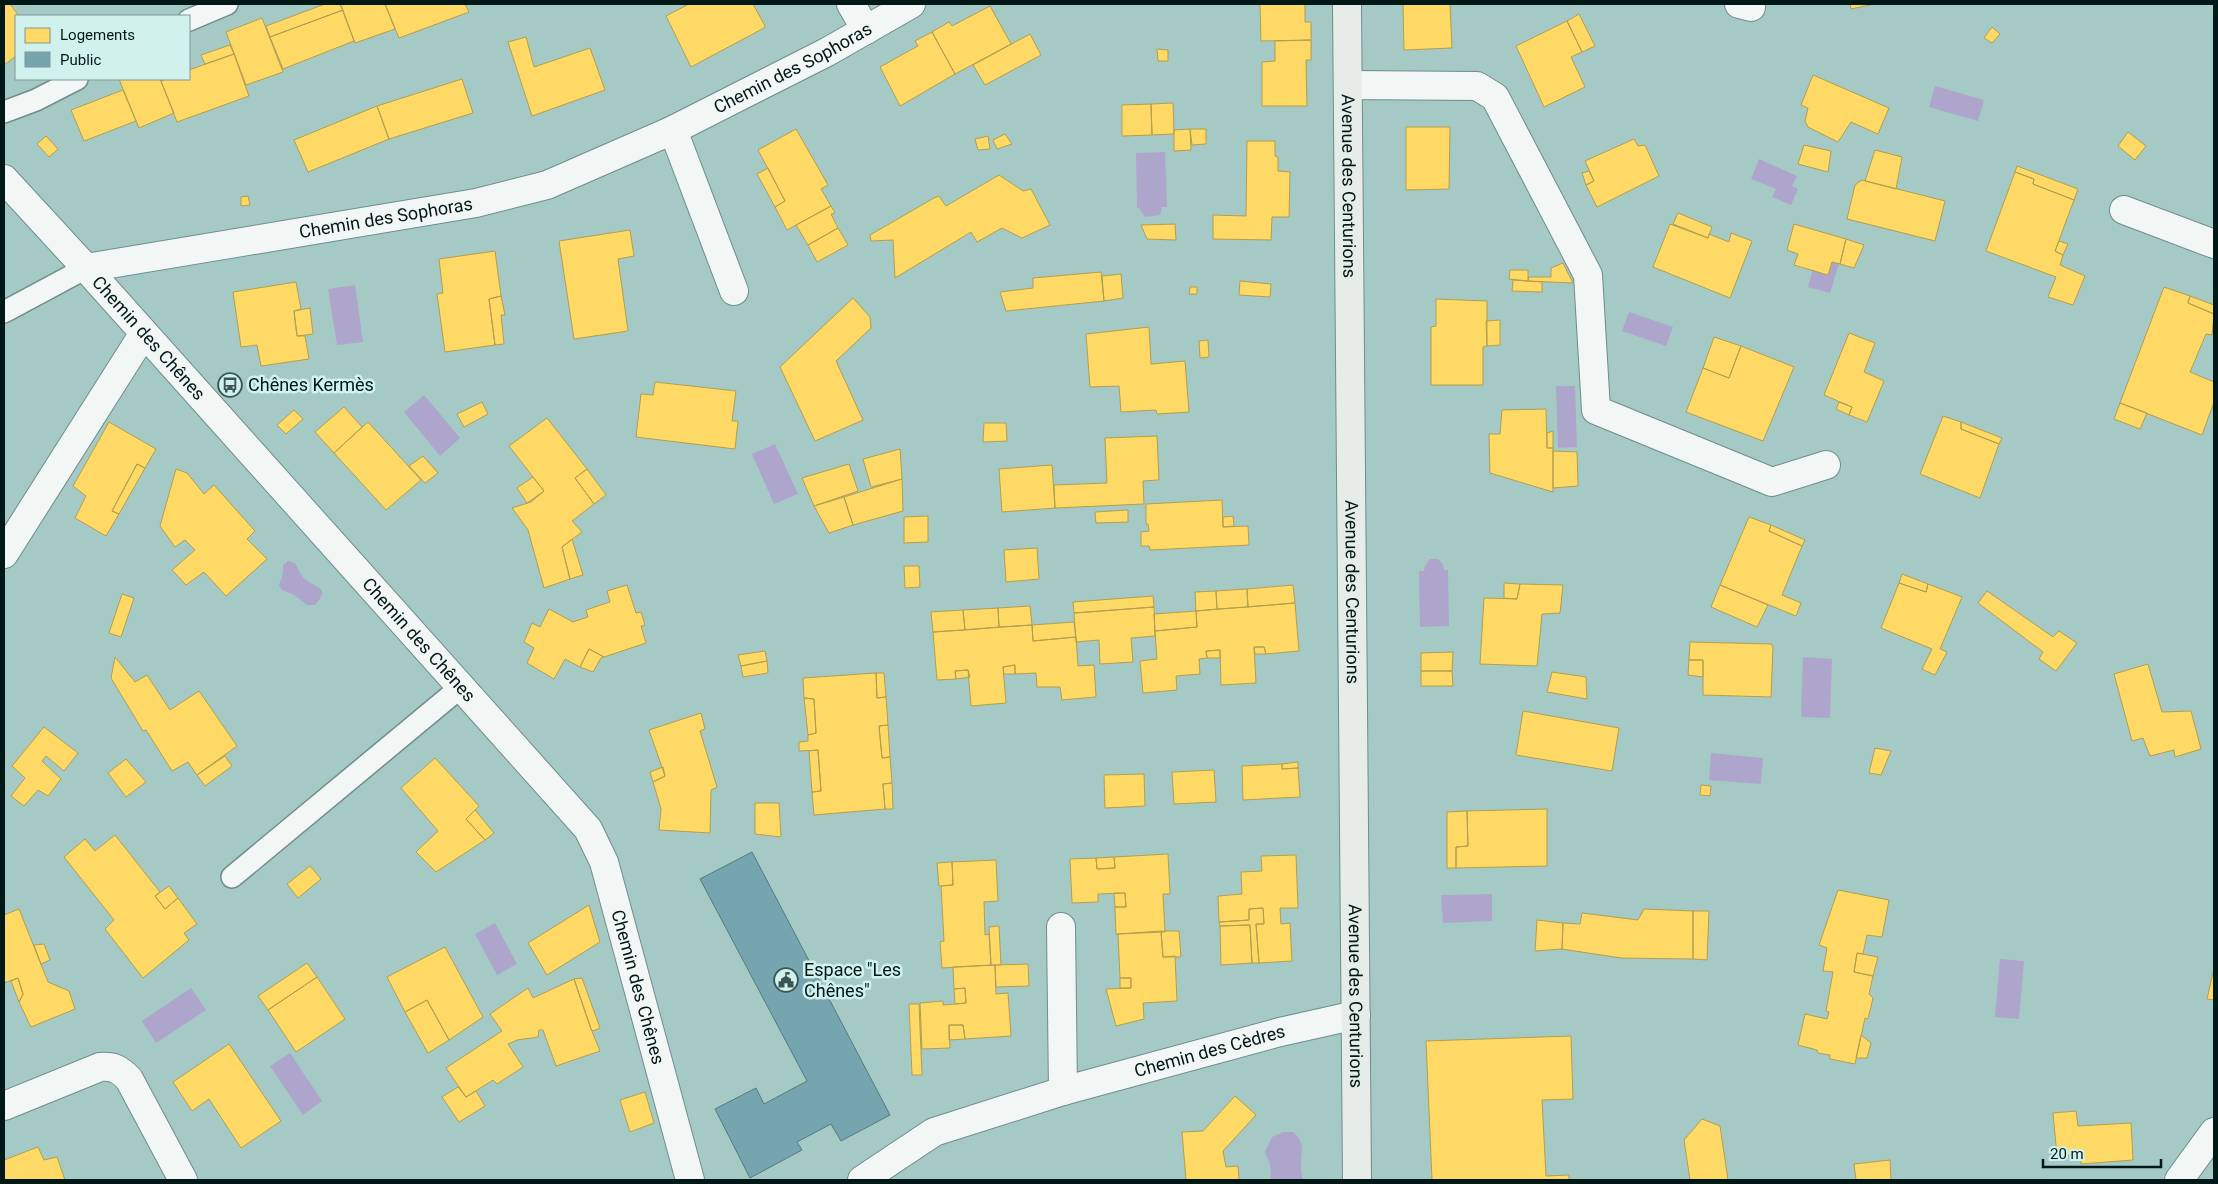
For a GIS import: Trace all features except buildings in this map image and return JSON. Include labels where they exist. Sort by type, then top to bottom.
[{"type":"street","points":[[851,4],[866,30]]},
{"type":"street","name":"Chemin des Sophoras","points":[[86,268],[476,204],[547,185],[673,130],[827,52],[911,4]]},
{"type":"street","name":"Avenue des Centurions","points":[[1347,4],[1357,1180]]},
{"type":"street","points":[[1348,85],[1477,86],[1495,98],[1588,275],[1596,410],[1772,482],[1826,465]]},
{"type":"street","points":[[673,130],[734,291]]},
{"type":"street","name":"Chemin des Chênes","points":[[4,179],[588,828],[604,862],[690,1180]]},
{"type":"street","points":[[2124,210],[2214,244]]},
{"type":"street","points":[[4,554],[144,333]]},
{"type":"street","points":[[1061,927],[1063,1091]]},
{"type":"street","name":"Chemin des Cèdres","points":[[862,1180],[934,1132],[1063,1091],[1280,1032],[1356,1015]]},
{"type":"street","points":[[4,1106],[100,1067],[111,1066],[120,1069],[129,1080],[183,1180]]},
{"type":"street","points":[[2179,1180],[2214,1132]]},
{"type":"lane","points":[[190,20],[227,4]]},
{"type":"lane","points":[[4,112],[36,100],[75,80]]},
{"type":"lane","points":[[4,312],[86,268]]},
{"type":"lane","points":[[232,877],[461,687]]},
{"type":"shaded area","points":[[1935,86],[1984,100],[1978,121],[1929,107]]},
{"type":"shaded area","points":[[1165,152],[1167,207],[1162,207],[1160,215],[1145,217],[1137,208],[1136,153]]},
{"type":"shaded area","points":[[1759,159],[1797,176],[1792,186],[1798,189],[1791,205],[1772,197],[1776,189],[1751,179]]},
{"type":"shaded area","points":[[1819,247],[1842,254],[1830,293],[1808,287]]},
{"type":"shaded area","points":[[355,285],[363,342],[337,345],[328,289]]},
{"type":"shaded area","points":[[1629,312],[1673,327],[1666,346],[1622,331]]},
{"type":"shaded area","points":[[1556,386],[1575,386],[1577,447],[1558,448]]},
{"type":"shaded area","points":[[424,395],[460,438],[440,456],[404,412]]},
{"type":"shaded area","points":[[775,444],[798,494],[774,504],[752,454]]},
{"type":"shaded area","points":[[1430,559],[1438,559],[1443,564],[1444,570],[1448,570],[1449,626],[1420,627],[1419,571],[1424,571]]},
{"type":"shaded area","points":[[288,561],[295,563],[304,579],[321,590],[322,595],[315,605],[307,605],[294,595],[282,590],[279,585],[283,573],[283,565]]},
{"type":"shaded area","points":[[1803,657],[1832,659],[1830,718],[1801,717]]},
{"type":"shaded area","points":[[1711,753],[1763,758],[1761,784],[1709,780]]},
{"type":"shaded area","points":[[1492,894],[1492,921],[1443,923],[1441,895]]},
{"type":"shaded area","points":[[495,923],[517,964],[497,975],[475,934]]},
{"type":"shaded area","points":[[2000,959],[2024,961],[2019,1019],[1995,1017]]},
{"type":"shaded area","points":[[191,988],[206,1010],[156,1043],[142,1021]]},
{"type":"shaded area","points":[[290,1053],[322,1101],[303,1115],[270,1066]]},
{"type":"shaded area","points":[[1284,1132],[1293,1132],[1300,1140],[1303,1180],[1271,1180],[1270,1164],[1265,1152],[1272,1137]]},
{"type":"place","name":"Chênes Kermès","points":[[230,385]]},
{"type":"place","name":"Espace \"Les Chênes\"","points":[[786,980]]}]
